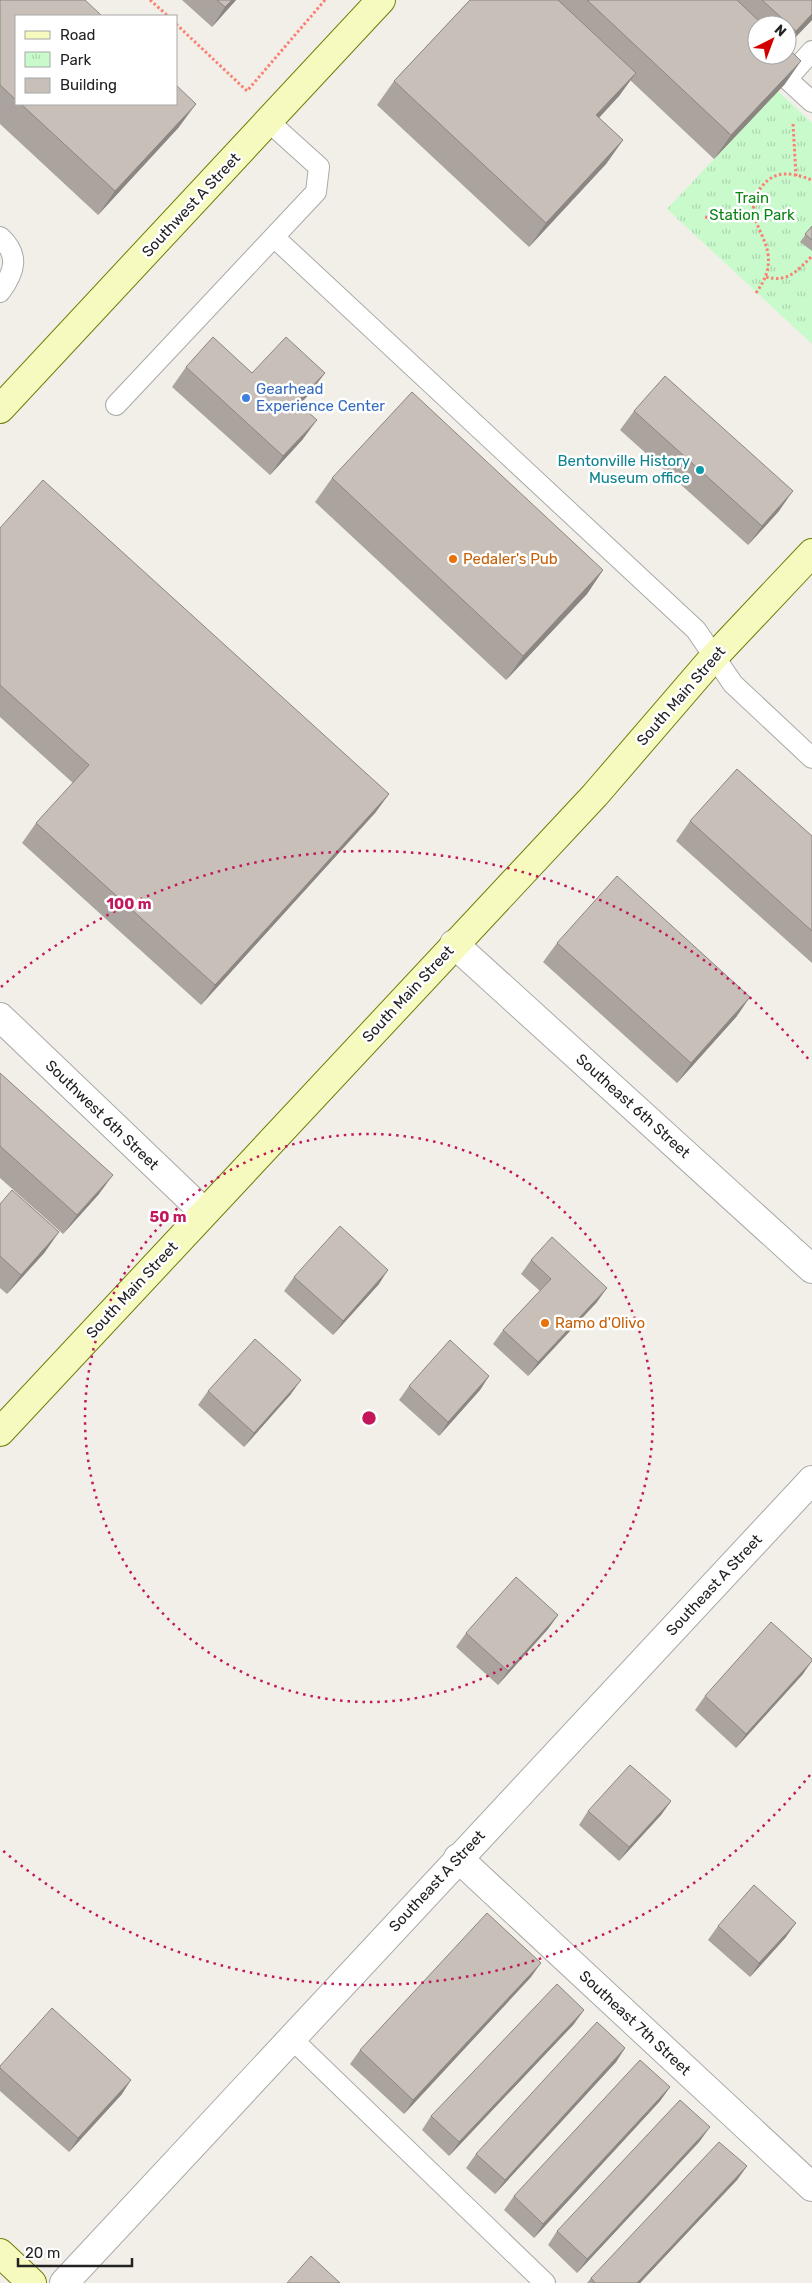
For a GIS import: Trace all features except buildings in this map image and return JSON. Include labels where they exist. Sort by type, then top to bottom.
[{"type":"street","name":"Southwest A Street","points":[[0,409],[381,0]]},
{"type":"street","name":"South Main Street","points":[[0,1432],[595,795],[713,658],[812,552]]},
{"type":"street","name":"Southeast 6th Street","points":[[454,944],[812,1269]]},
{"type":"street","name":"Southwest 6th Street","points":[[0,1017],[204,1212]]},
{"type":"street","name":"Southeast A Street","points":[[64,2283],[812,1480]]},
{"type":"street","name":"Southeast 7th Street","points":[[458,1858],[812,2187]]},
{"type":"street","points":[[0,2253],[32,2283]]},
{"type":"lane","points":[[812,51],[789,81],[812,102]]},
{"type":"lane","points":[[116,405],[316,192],[319,167],[268,121]]},
{"type":"lane","points":[[0,237],[9,245],[14,262],[8,280],[0,292]]},
{"type":"lane","points":[[274,237],[696,630],[713,658],[733,684],[812,758]]},
{"type":"lane","points":[[291,2038],[545,2283]]},
{"type":"path","points":[[150,0],[167,15]]},
{"type":"path","points":[[178,26],[247,91],[325,0]]},
{"type":"path","points":[[789,81],[796,176]]},
{"type":"path","points":[[756,293],[766,277],[768,253],[755,215],[755,199],[760,187],[771,178],[785,174],[812,180]]},
{"type":"path","points":[[705,217],[730,221],[755,215]]},
{"type":"path","points":[[766,277],[777,280],[787,278],[812,256]]},
{"type":"green space","name":"Train Station Park","points":[[778,91],[812,123],[812,344],[667,209]]},
{"type":"place","name":"Gearhead Experience Center","points":[[246,398]]},
{"type":"place","name":"Bentonville History Museum office","points":[[700,470]]},
{"type":"place","name":"Pedaler's Pub","points":[[453,559]]},
{"type":"place","name":"Ramo d'Olivo","points":[[545,1323]]}]
